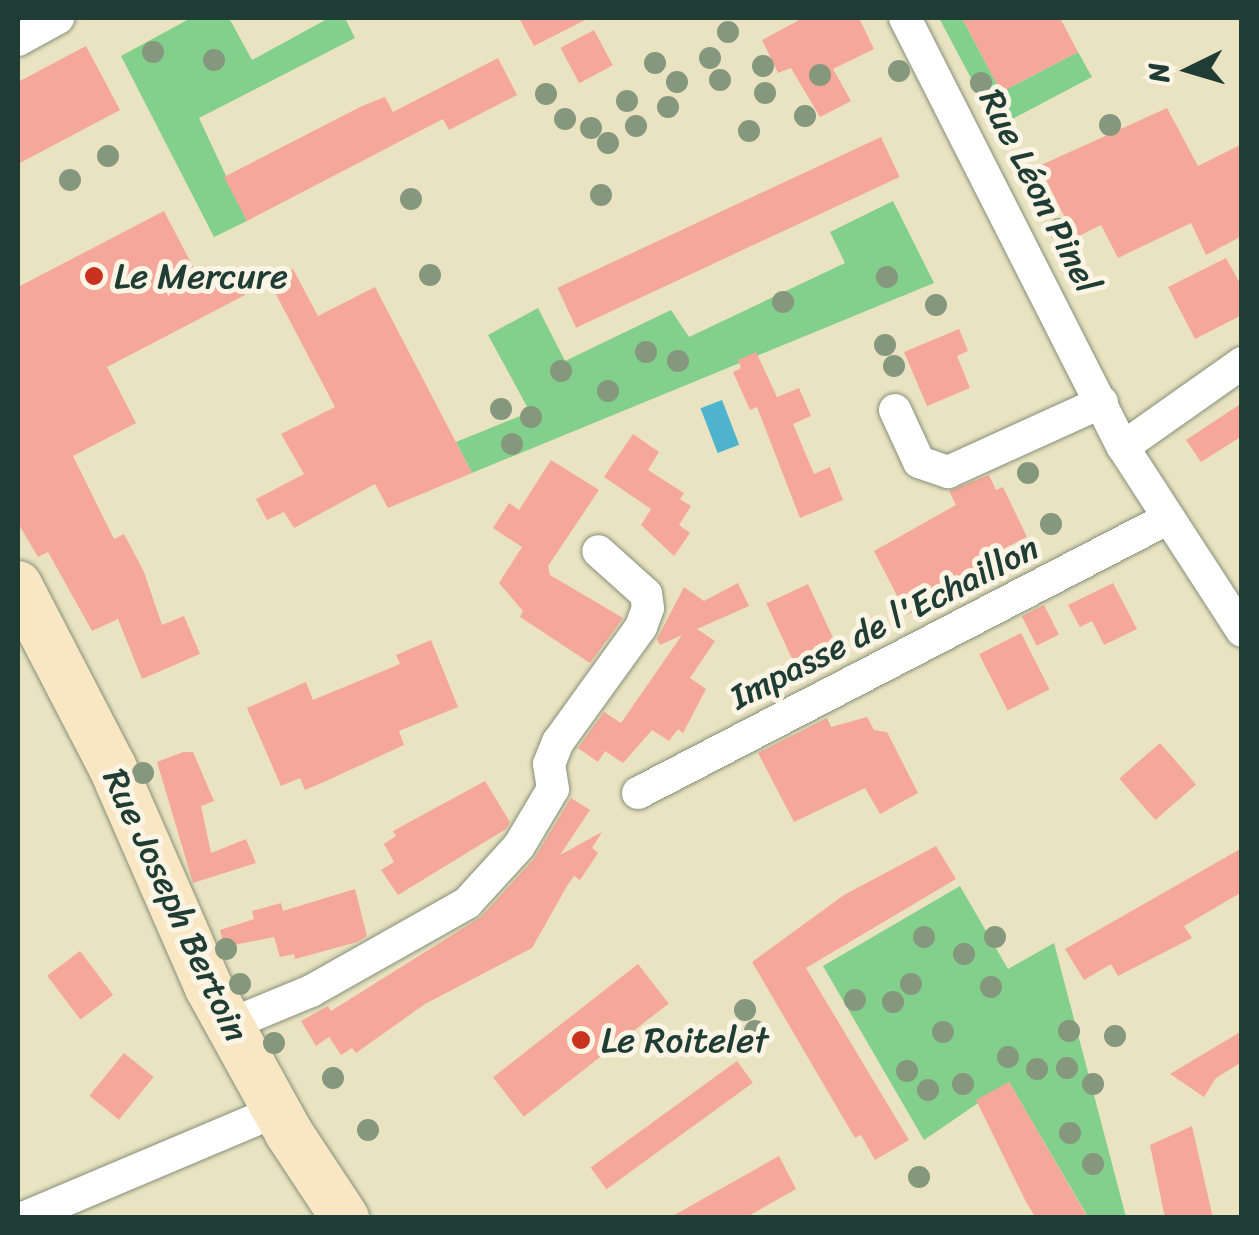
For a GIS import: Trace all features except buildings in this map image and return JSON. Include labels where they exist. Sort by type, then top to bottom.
[{"type":"street","points":[[18,40],[58,18]]},
{"type":"street","name":"Rue Léon Pinel","points":[[905,18],[1123,447],[1165,520],[1242,631]]},
{"type":"street","points":[[1123,447],[1242,363]]},
{"type":"street","points":[[895,410],[919,462],[948,472],[1102,402]]},
{"type":"street","name":"Impasse de l'Echaillon","points":[[638,793],[1165,520]]},
{"type":"street","points":[[229,1025],[311,990],[467,903],[519,846],[554,788],[549,764],[558,742],[648,608],[646,594],[598,551]]},
{"type":"street","name":"Rue Joseph Bertoin","points":[[18,586],[112,766],[229,1025],[276,1111],[346,1218]]},
{"type":"street","points":[[23,1218],[276,1111]]},
{"type":"green space","points":[[191,18],[229,18],[252,60],[329,18],[345,18],[355,38],[199,118],[247,221],[214,237],[121,56]]},
{"type":"green space","points":[[939,18],[962,18],[1001,92],[1078,52],[1092,77],[997,127]]},
{"type":"green space","points":[[893,201],[934,283],[472,473],[456,442],[530,412],[488,335],[538,308],[565,361],[671,310],[689,337],[845,263],[830,232]]},
{"type":"green space","points":[[960,886],[1008,969],[1054,943],[1126,1217],[1088,1217],[1009,1082],[924,1140],[823,966]]},
{"type":"water","points":[[722,400],[739,445],[718,453],[701,408]]},
{"type":"place","name":"Le Mercure","points":[[94,276]]},
{"type":"place","name":"Le Roitelet","points":[[581,1040]]}]
